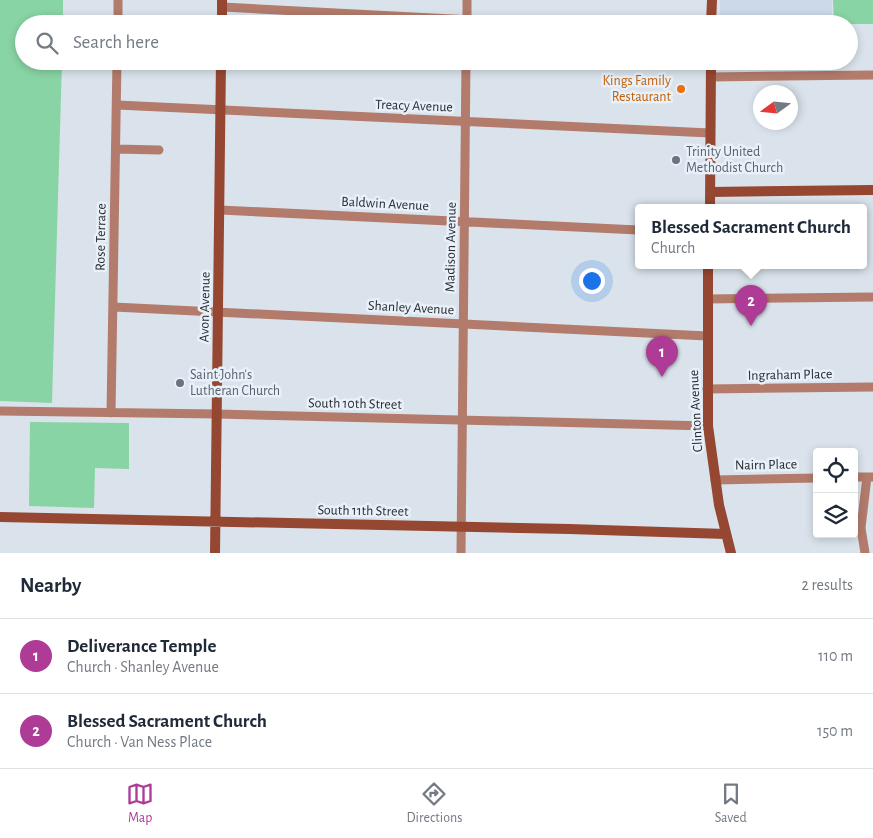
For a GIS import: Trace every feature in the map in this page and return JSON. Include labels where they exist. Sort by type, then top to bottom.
[{"type":"street","points":[[118,0],[118,15]]},
{"type":"street","points":[[467,0],[467,15]]},
{"type":"street","points":[[711,15],[712,0]]},
{"type":"street","points":[[222,4],[372,15]]},
{"type":"street","name":"Rose Terrace","points":[[112,413],[117,70]]},
{"type":"street","name":"Avon Avenue","points":[[215,553],[221,70]]},
{"type":"street","name":"Madison Avenue","points":[[461,553],[466,70]]},
{"type":"street","points":[[710,204],[711,70]]},
{"type":"street","points":[[711,76],[873,75]]},
{"type":"street","name":"Treacy Avenue","points":[[117,105],[710,133]]},
{"type":"street","points":[[116,149],[159,150]]},
{"type":"street","points":[[710,192],[873,190]]},
{"type":"street","name":"Baldwin Avenue","points":[[220,210],[635,230]]},
{"type":"street","name":"Clinton Avenue","points":[[708,269],[708,426],[715,480],[726,534],[732,553]]},
{"type":"street","points":[[708,299],[873,297]]},
{"type":"street","name":"Shanley Avenue","points":[[114,307],[708,336]]},
{"type":"street","name":"Ingraham Place","points":[[707,389],[873,387]]},
{"type":"street","name":"South 10th Street","points":[[0,411],[217,414],[708,426]]},
{"type":"street","points":[[865,553],[861,528],[870,477]]},
{"type":"street","name":"Nairn Place","points":[[715,480],[813,478]]},
{"type":"street","name":"South 11th Street","points":[[0,517],[726,534]]},
{"type":"shaded area","points":[[720,0],[832,0],[832,15],[720,15]]},
{"type":"green space","points":[[0,0],[63,0],[63,15],[15,15],[15,70],[62,70],[52,403],[0,401]]},
{"type":"green space","points":[[833,0],[873,0],[873,24],[858,24],[858,15],[834,15]]},
{"type":"green space","points":[[30,422],[129,423],[129,469],[95,468],[94,508],[29,506]]},
{"type":"place","name":"Kings Family Restaurant","points":[[681,89]]},
{"type":"place","name":"Trinity United Methodist Church","points":[[676,160]]},
{"type":"place","name":"Blessed Sacrament Church","points":[[751,326]]},
{"type":"place","name":"Deliverance Temple","points":[[662,377]]},
{"type":"place","name":"Saint John's Lutheran Church","points":[[180,383]]}]
